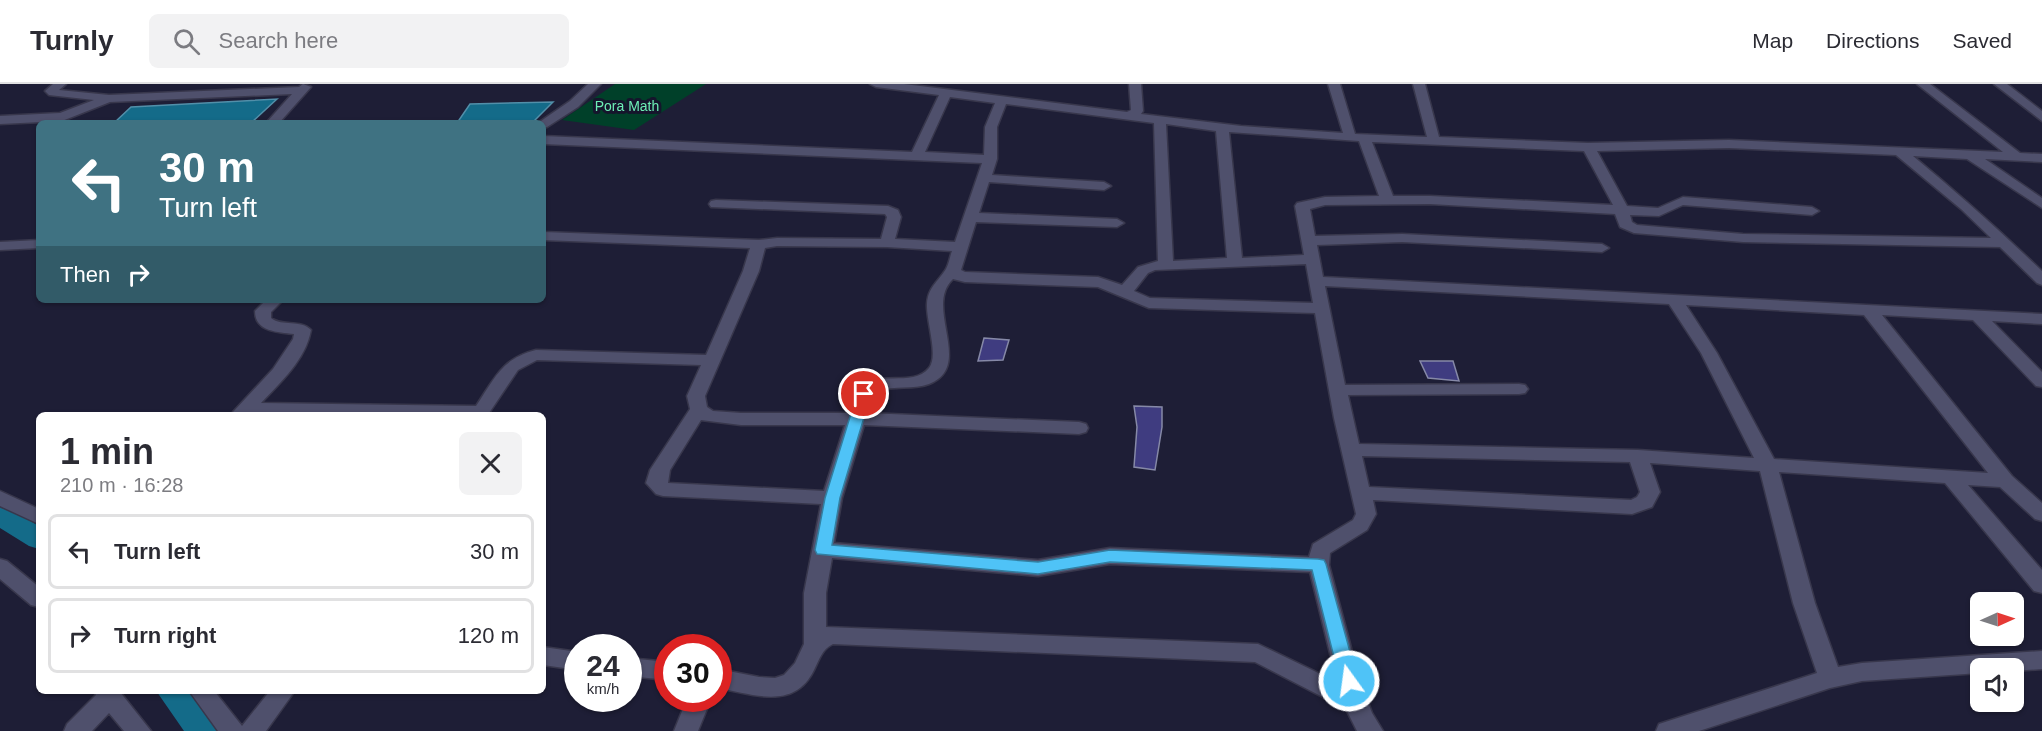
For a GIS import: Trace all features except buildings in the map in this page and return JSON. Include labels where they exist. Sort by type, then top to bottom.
[{"type":"street","points":[[60,84],[51,91],[108,99]]},
{"type":"street","points":[[546,122],[574,104],[596,84]]},
{"type":"street","points":[[876,84],[1222,128],[1357,137],[1588,147],[1729,144],[2042,158]]},
{"type":"street","points":[[1129,116],[1137,111],[1135,84]]},
{"type":"street","points":[[1334,84],[1388,201]]},
{"type":"street","points":[[1419,84],[1434,141]]},
{"type":"street","points":[[1923,84],[2017,157]]},
{"type":"street","points":[[2000,84],[2042,117]]},
{"type":"street","points":[[0,120],[62,117],[108,99],[305,87]]},
{"type":"street","points":[[275,120],[305,87]]},
{"type":"street","points":[[917,156],[946,93]]},
{"type":"street","points":[[732,681],[766,687],[783,686],[797,679],[807,666],[815,644],[815,593],[832,498],[864,394],[869,387],[878,384],[917,383],[934,375],[942,362],[934,303],[939,284],[953,271],[959,247],[990,159],[992,128],[1002,100]]},
{"type":"street","points":[[1160,120],[1166,265]]},
{"type":"street","points":[[1222,128],[1235,261]]},
{"type":"street","points":[[546,140],[990,159]]},
{"type":"street","points":[[1588,147],[1622,211],[1625,224],[1645,231],[1743,238],[2006,243]]},
{"type":"street","points":[[1897,150],[1966,206],[2042,280]]},
{"type":"street","points":[[1968,154],[2042,204]]},
{"type":"street","points":[[983,178],[1104,186]]},
{"type":"street","points":[[1371,731],[1354,702],[1318,564],[1320,549],[1360,525],[1366,514],[1337,390],[1302,206],[1325,201],[1454,201],[1659,212],[1667,210],[1675,202],[1683,201],[1812,211]]},
{"type":"street","points":[[716,204],[888,210],[893,213],[894,217],[887,243]]},
{"type":"street","points":[[970,217],[1117,223]]},
{"type":"street","points":[[546,237],[759,244],[777,242],[887,243],[959,247]]},
{"type":"street","points":[[1308,241],[1402,238],[1602,248]]},
{"type":"street","points":[[0,246],[36,244]]},
{"type":"street","points":[[759,244],[751,271],[696,396],[699,409],[708,416],[741,419],[857,418],[1079,428]]},
{"type":"street","points":[[1125,291],[1143,270],[1166,265],[1311,259]]},
{"type":"street","points":[[953,271],[965,277],[1098,282],[1114,285],[1138,300],[1149,303],[1321,308]]},
{"type":"street","points":[[1316,281],[2042,319]]},
{"type":"street","points":[[1674,299],[1709,353],[1768,466],[1804,603],[1830,678]]},
{"type":"street","points":[[242,412],[297,351],[303,337],[303,330],[271,326],[263,319],[263,311],[272,303]]},
{"type":"street","points":[[1869,310],[2005,481],[2042,514]]},
{"type":"street","points":[[1978,316],[2042,382]]},
{"type":"street","points":[[480,412],[512,366],[523,359],[537,355],[713,360]]},
{"type":"street","points":[[1337,390],[1519,389]]},
{"type":"street","points":[[699,409],[660,470],[656,483],[663,489],[832,498]]},
{"type":"street","points":[[1350,450],[1638,456],[2005,481]]},
{"type":"street","points":[[1361,494],[1632,507],[1645,502],[1650,492],[1638,456]]},
{"type":"street","points":[[1951,478],[2042,585]]},
{"type":"street","points":[[0,498],[36,516]]},
{"type":"street","points":[[823,550],[1038,568],[1110,556],[1318,564]]},
{"type":"street","points":[[0,567],[36,593]]},
{"type":"street","points":[[815,644],[828,636],[839,636],[1258,653],[1354,702]]},
{"type":"street","points":[[546,656],[564,659]]},
{"type":"street","points":[[1668,731],[1830,678],[1862,672],[2042,660]]},
{"type":"street","points":[[76,731],[108,694],[139,731]]},
{"type":"street","points":[[204,694],[232,731]]},
{"type":"street","points":[[252,731],[280,694]]},
{"type":"street","points":[[686,731],[694,712]]},
{"type":"green space","name":"Pora Math","points":[[615,84],[706,84],[634,130],[562,120]]},
{"type":"water","points":[[277,99],[254,120],[117,120],[131,107]]},
{"type":"water","points":[[553,102],[535,120],[459,120],[470,104]]},
{"type":"waterway","points":[[0,516],[36,537]]},
{"type":"waterway","points":[[175,694],[203,731]]},
{"type":"route","points":[[864,394],[832,498],[823,550],[1038,568],[1110,556],[1318,564],[1349,681]]}]
